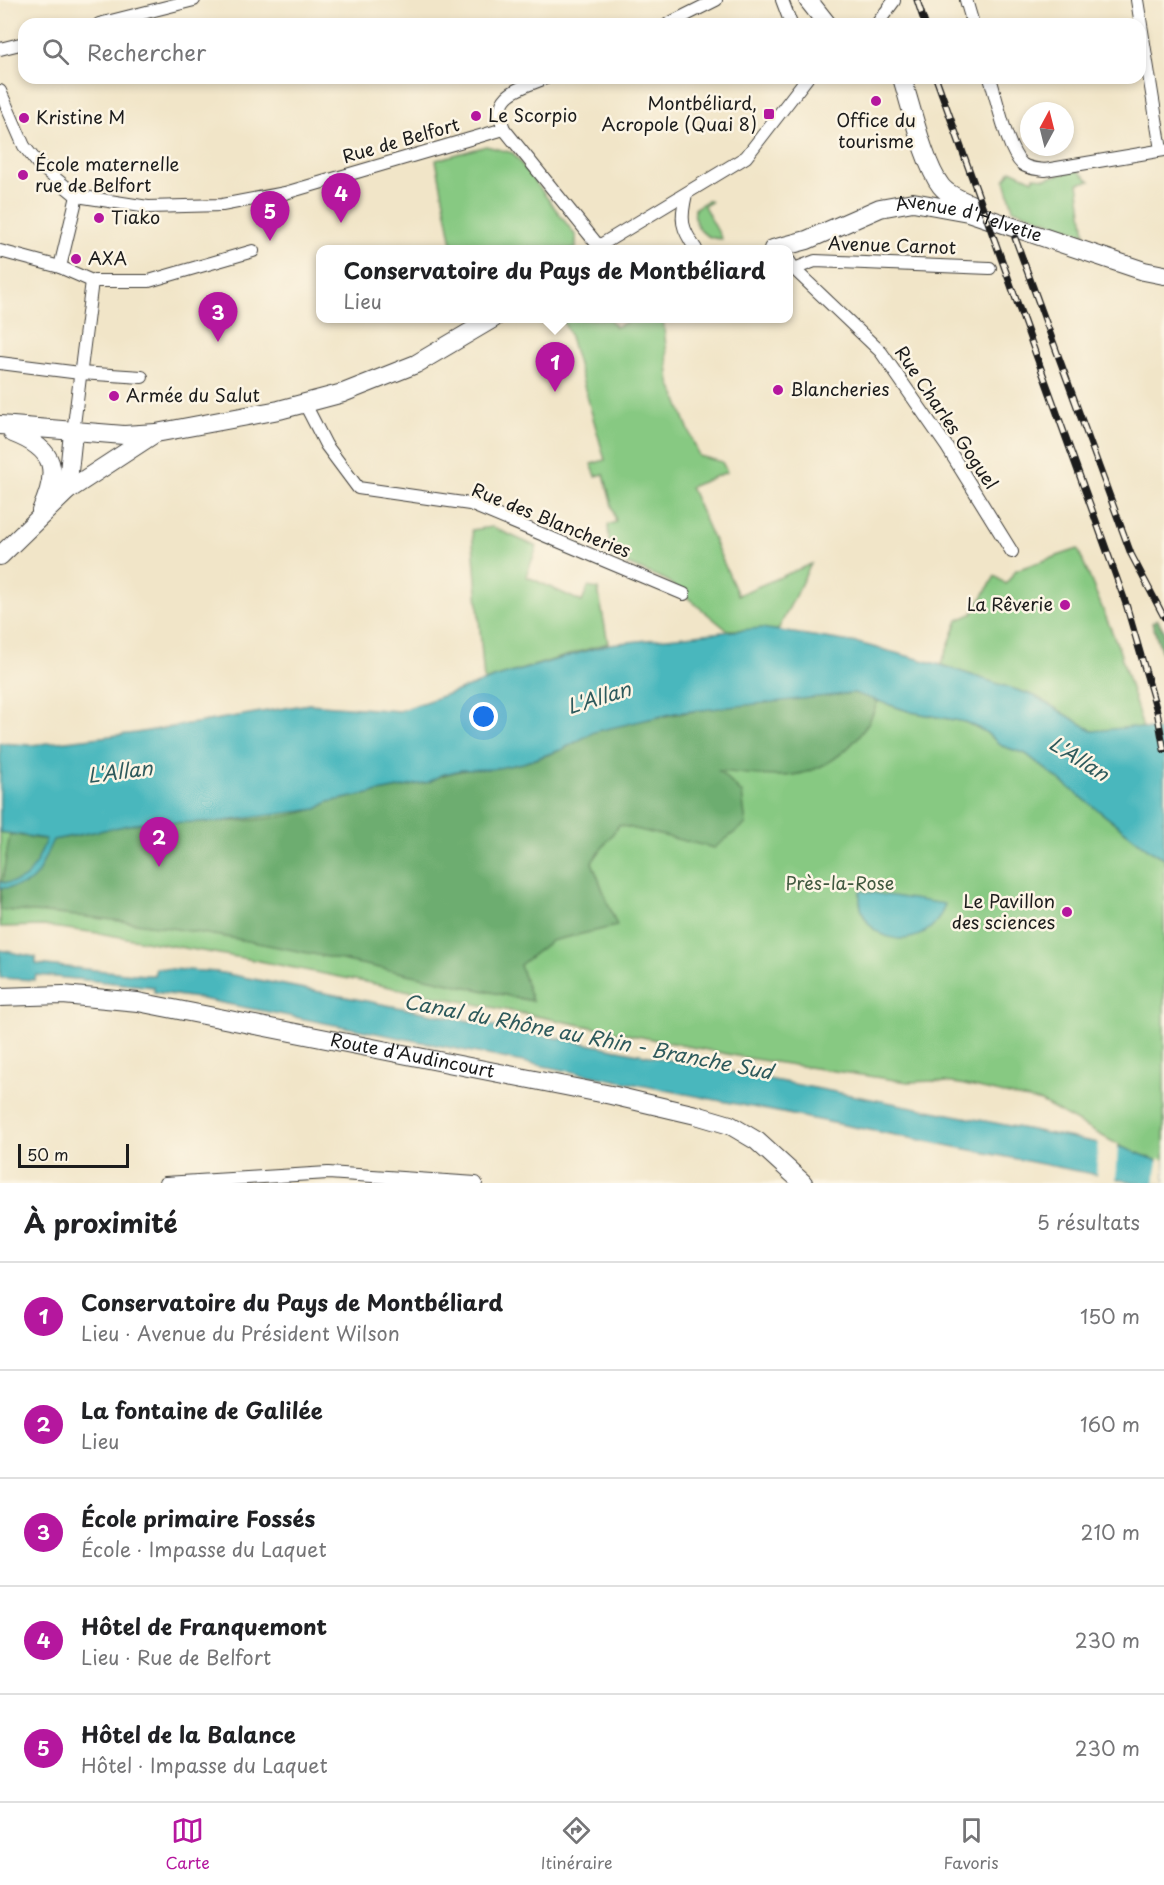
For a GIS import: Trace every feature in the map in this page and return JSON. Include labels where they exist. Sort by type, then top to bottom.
[{"type":"main road","points":[[808,0],[822,18]]},
{"type":"main road","name":"Avenue d'Helvetie","points":[[904,84],[932,168],[941,186],[968,203],[1164,264]]},
{"type":"main road","points":[[913,202],[926,190],[932,168]]},
{"type":"main road","name":"Avenue d'Helvetie","points":[[793,251],[880,208],[913,202],[968,212],[1144,271],[1164,275]]},
{"type":"main road","points":[[0,426],[73,433],[124,435],[156,433],[305,404],[343,393],[416,364],[486,323]]},
{"type":"main road","points":[[0,426],[35,441],[51,466],[52,488],[39,517]]},
{"type":"main road","points":[[67,491],[73,433]]},
{"type":"main road","points":[[0,556],[67,491],[156,433]]},
{"type":"main road","name":"Route d'Audincourt","points":[[0,997],[63,995],[138,1002],[610,1095],[730,1125],[757,1141],[803,1183]]},
{"type":"street","points":[[123,18],[194,0]]},
{"type":"street","points":[[680,18],[716,0]]},
{"type":"street","points":[[782,0],[789,18]]},
{"type":"street","points":[[966,0],[971,18]]},
{"type":"street","points":[[1137,0],[1140,18]]},
{"type":"street","points":[[881,18],[894,1]]},
{"type":"street","points":[[0,49],[18,44]]},
{"type":"street","points":[[992,84],[1012,147],[1022,163],[1031,168],[1045,170],[1163,150],[1146,52]]},
{"type":"street","points":[[531,84],[510,92],[503,101],[499,117],[504,129],[598,245]]},
{"type":"street","points":[[605,245],[746,157],[802,84]]},
{"type":"street","points":[[0,91],[24,146],[39,165],[77,196],[60,267]]},
{"type":"street","name":"Rue de Belfort","points":[[77,196],[148,207],[222,205],[289,192],[504,129]]},
{"type":"street","points":[[686,194],[682,213],[683,229],[693,245]]},
{"type":"street","points":[[0,251],[60,267],[92,281],[149,280],[253,251]]},
{"type":"street","name":"Avenue Carnot","points":[[793,257],[815,261],[990,268]]},
{"type":"street","name":"Rue Charles Goguel","points":[[793,264],[880,352],[947,447],[1012,552]]},
{"type":"street","points":[[73,433],[92,281]]},
{"type":"street","points":[[0,363],[80,374],[142,377]]},
{"type":"street","name":"Rue des Blancheries","points":[[305,404],[326,445],[358,488],[470,504],[684,594]]},
{"type":"street","points":[[165,1183],[328,1173],[373,1179],[476,1183]]},
{"type":"green space","points":[[486,146],[513,153],[576,236],[576,245],[452,245],[436,160]]},
{"type":"green space","points":[[1011,170],[1033,180],[1034,177],[1047,178],[1077,170],[1090,181],[1078,183],[1085,234],[1013,209],[1005,180]]},
{"type":"green space","points":[[709,200],[711,202],[704,206],[722,239],[705,234],[695,221],[695,208]]},
{"type":"green space","points":[[564,323],[612,323],[615,327],[625,323],[663,323],[670,382],[699,456],[722,462],[727,472],[690,487],[738,595],[811,564],[778,630],[727,630],[666,580],[610,557],[608,525],[616,522],[604,474],[596,476],[591,464],[605,460],[569,333]]},
{"type":"green space","points":[[492,527],[537,547],[526,576],[582,602],[588,587],[598,589],[608,643],[484,681],[472,530]]},
{"type":"green space","points":[[1078,549],[1119,649],[1143,728],[1093,731],[1035,696],[941,665],[958,620],[972,614],[995,576],[1006,584],[1016,570]]},
{"type":"green space","points":[[1157,619],[1164,631],[1164,659],[1152,623]]},
{"type":"green space","name":"Près-la-Rose","points":[[854,693],[911,712],[965,722],[984,731],[1002,746],[1026,754],[1152,852],[1164,858],[1164,1163],[1124,1148],[1041,1102],[960,1084],[935,1081],[908,1082],[747,1058],[254,960],[98,933],[43,926],[0,927],[0,832],[53,840]]},
{"type":"green space","points":[[854,693],[878,700],[872,716],[853,743],[827,763],[812,770],[779,776],[719,771],[742,793],[746,824],[714,848],[619,825],[592,862],[617,926],[551,941],[520,965],[532,1001],[334,958],[201,933],[67,915],[0,910],[2,881],[10,834],[39,839],[67,838],[142,823],[239,821],[291,815],[312,810],[328,802],[429,782],[451,773],[522,763],[560,750],[593,732],[629,723],[693,711]]},
{"type":"water","name":"L'Allan","points":[[761,628],[858,643],[941,665],[1035,696],[1093,731],[1132,727],[1164,731],[1164,858],[1152,852],[1026,754],[1002,746],[984,731],[965,722],[911,712],[854,693],[675,713],[594,732],[563,749],[523,763],[493,769],[461,770],[441,775],[429,782],[328,802],[317,809],[217,822],[140,823],[53,840],[40,869],[31,881],[23,885],[0,888],[0,882],[19,881],[31,871],[46,839],[0,832],[0,743],[31,745],[136,733],[309,704],[399,711],[497,677],[610,644]]},
{"type":"water","points":[[860,891],[945,904],[937,921],[924,932],[910,938],[895,938],[880,934],[869,924],[862,910]]},
{"type":"water","points":[[0,950],[36,957],[36,964],[145,975],[154,975],[156,968],[217,972],[1124,1148],[1164,1163],[1164,1183],[1139,1183],[197,998],[154,992],[154,987],[36,975],[35,980],[0,978]]},
{"type":"pier","points":[[1098,1140],[1118,1144],[1116,1181],[1096,1178]]},
{"type":"pier","points":[[1159,1158],[1164,1160],[1164,1183],[1154,1183]]},
{"type":"railway","points":[[917,0],[923,18]]},
{"type":"railway","points":[[938,84],[1126,604],[1157,711],[1164,750]]},
{"type":"railway","points":[[1015,238],[1131,554],[1164,617]]},
{"type":"place","name":"Office du tourisme","points":[[876,101]]},
{"type":"place","name":"Montbéliard, Acropole (Quai 8)","points":[[769,114]]},
{"type":"place","name":"Le Scorpio","points":[[476,116]]},
{"type":"place","name":"Kristine M","points":[[24,118]]},
{"type":"place","name":"École maternelle rue de Belfort","points":[[23,175]]},
{"type":"place","name":"Tiako","points":[[99,218]]},
{"type":"place","name":"Hôtel de Franquemont","points":[[341,223]]},
{"type":"place","name":"Hôtel de la Balance","points":[[270,241]]},
{"type":"place","name":"AXA","points":[[76,259]]},
{"type":"place","name":"École primaire Fossés","points":[[218,342]]},
{"type":"place","name":"Blancheries","points":[[778,390]]},
{"type":"place","name":"Conservatoire du Pays de Montbéliard","points":[[555,392]]},
{"type":"place","name":"Armée du Salut","points":[[114,396]]},
{"type":"place","name":"La Rêverie","points":[[1065,605]]},
{"type":"place","name":"La fontaine de Galilée","points":[[159,867]]},
{"type":"place","name":"Le Pavillon des sciences","points":[[1067,912]]},
{"type":"water label","name":"Canal du Rhône au Rhin - Branche Sud","points":[[588,1037]]}]
